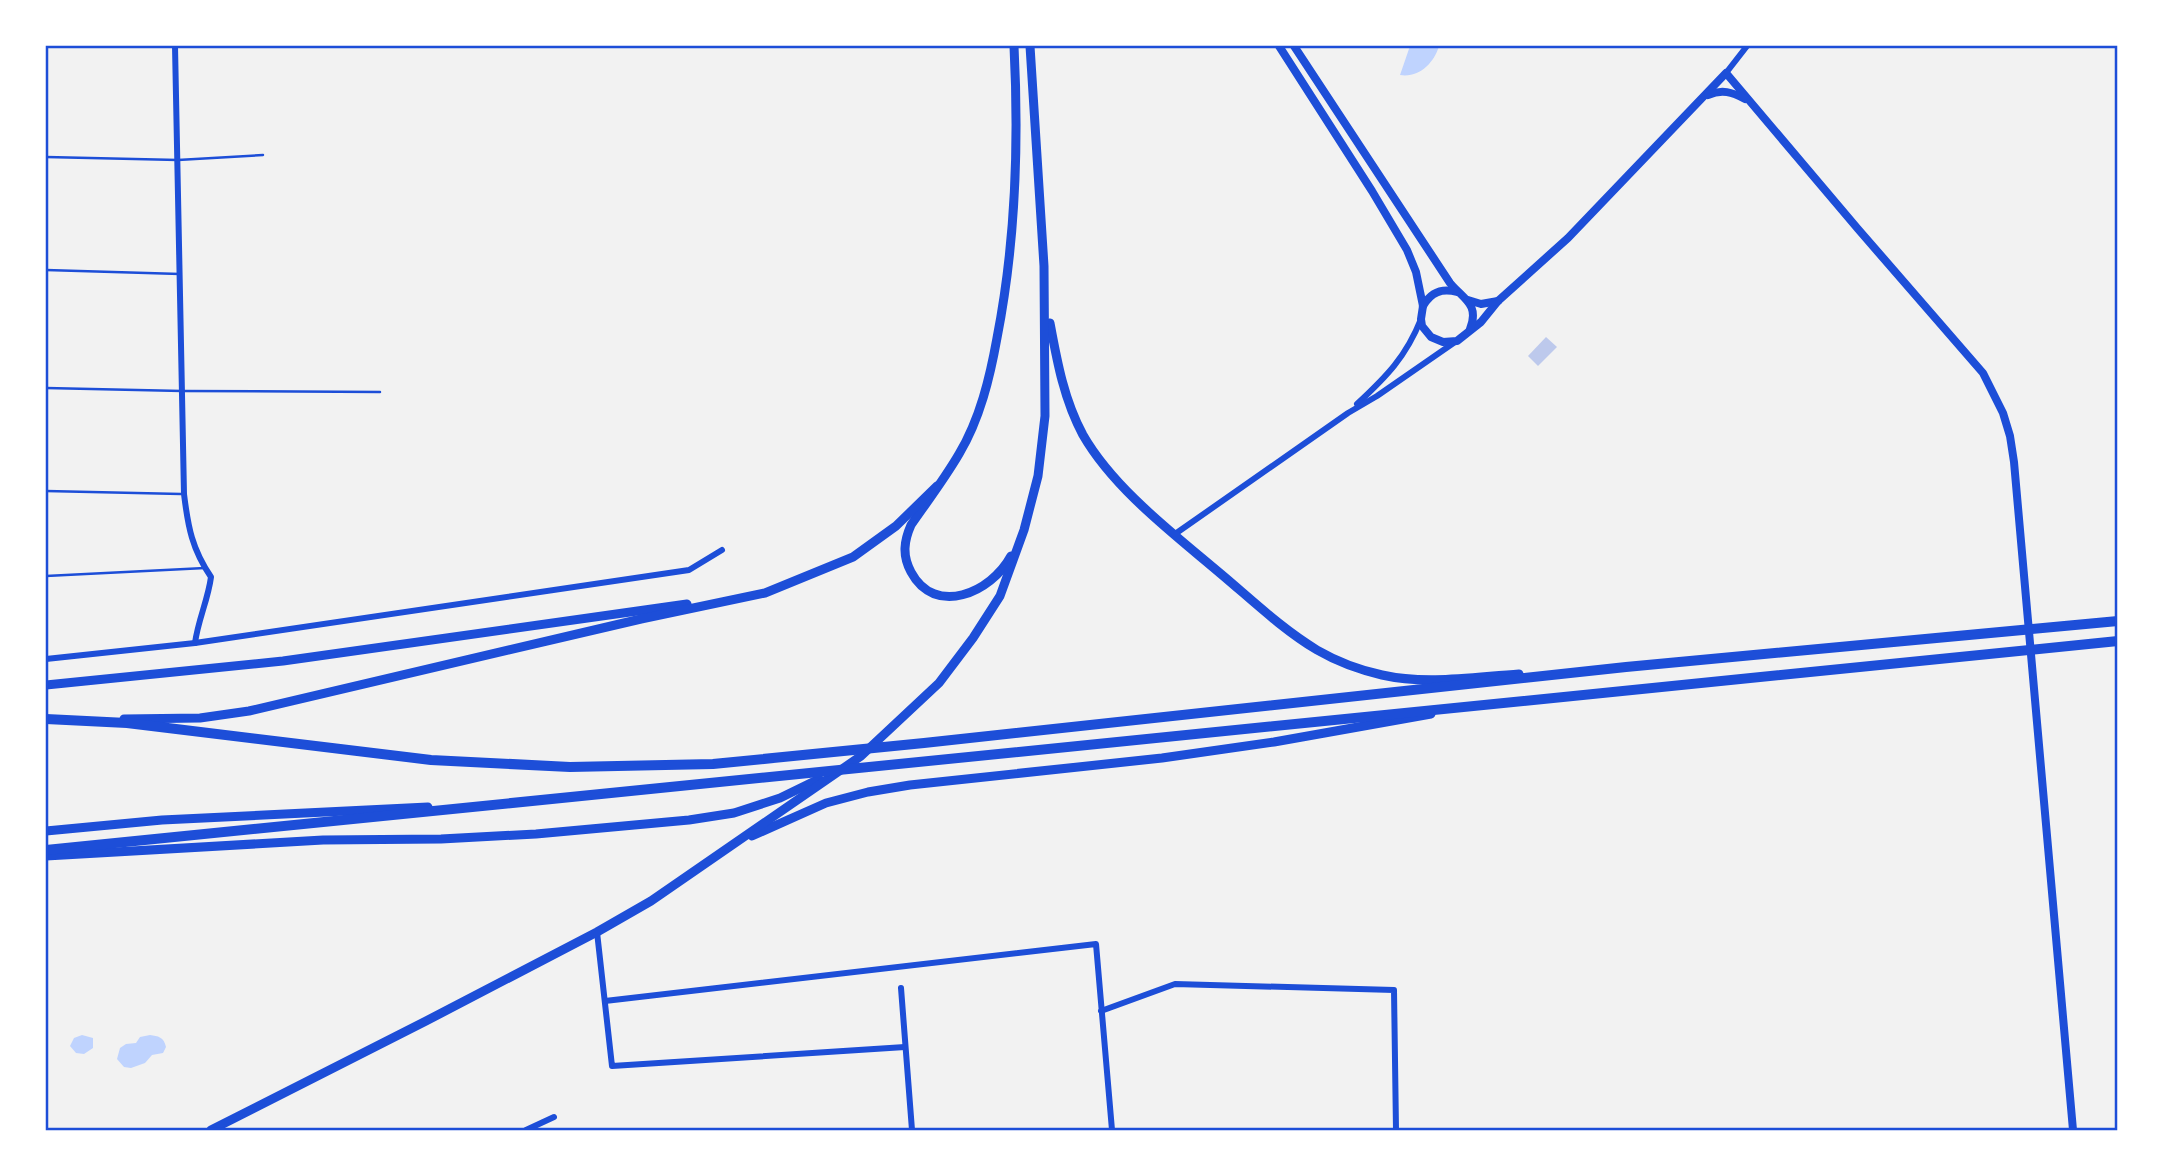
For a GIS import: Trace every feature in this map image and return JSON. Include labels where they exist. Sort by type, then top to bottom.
[{"type":"main road","points":[[1014,46],[1016,191],[1006,293],[987,388],[960,453],[911,525],[904,554],[919,586],[931,593],[952,597],[970,593],[986,584],[1007,564],[1024,530]]},
{"type":"main road","points":[[211,1130],[597,932],[651,901],[860,756],[939,683],[973,638],[1000,596],[1024,530],[1038,476],[1045,416],[1044,291],[1030,46]]},
{"type":"main road","points":[[1044,291],[1056,358],[1067,398],[1083,435],[1106,467],[1142,505],[1175,534],[1278,622],[1317,650],[1382,675],[1426,680],[1626,667]]},
{"type":"main road","points":[[46,719],[200,718],[249,711],[641,619],[765,593],[853,557],[896,526],[937,486]]},
{"type":"main road","points":[[46,685],[283,661],[765,593]]},
{"type":"main road","points":[[59,718],[127,723],[431,760],[570,767],[728,763],[1626,667],[2118,621]]},
{"type":"main road","points":[[46,850],[2118,641]]},
{"type":"main road","points":[[734,843],[826,803],[867,792],[1162,758],[1478,706]]},
{"type":"main road","points":[[46,856],[323,840],[441,839],[537,834],[689,820],[734,813],[780,798],[847,765]]},
{"type":"main road","points":[[46,831],[162,820],[524,803]]},
{"type":"street","points":[[175,46],[184,494],[188,532],[211,577],[210,588],[197,624],[195,643]]},
{"type":"street","points":[[1279,46],[1372,191],[1406,250],[1416,272],[1423,306],[1421,319],[1397,364],[1348,413]]},
{"type":"street","points":[[1294,46],[1457,292],[1468,300],[1481,304],[1497,301]]},
{"type":"street","points":[[1175,534],[1348,413],[1457,341],[1481,321],[1497,301],[1568,239],[1726,74],[1747,46]]},
{"type":"street","points":[[1726,74],[1976,365],[1996,394],[2003,412],[2014,463],[2073,1130]]},
{"type":"street","points":[[1702,98],[1716,91],[1724,91],[1751,102]]},
{"type":"street","points":[[1423,306],[1431,295],[1437,292],[1457,292]]},
{"type":"street","points":[[1468,300],[1472,307],[1473,320],[1468,332]]},
{"type":"street","points":[[1421,319],[1431,337],[1443,342],[1457,341]]},
{"type":"street","points":[[46,659],[195,643],[688,570],[722,550]]},
{"type":"street","points":[[597,932],[612,1066],[905,1046]]},
{"type":"street","points":[[605,1001],[1096,944],[1112,1130]]},
{"type":"street","points":[[1101,1011],[1175,984],[1394,990],[1396,1130]]},
{"type":"street","points":[[901,988],[912,1130]]},
{"type":"street","points":[[526,1130],[554,1117]]},
{"type":"lane","points":[[46,157],[178,160],[263,155]]},
{"type":"lane","points":[[46,270],[180,274]]},
{"type":"lane","points":[[46,388],[380,392]]},
{"type":"lane","points":[[46,491],[184,494]]},
{"type":"lane","points":[[46,576],[205,568]]},
{"type":"water","points":[[1410,46],[1439,46],[1425,68],[1413,74],[1400,75]]},
{"type":"water","points":[[82,1035],[93,1038],[93,1048],[84,1054],[76,1053],[70,1046],[74,1038]]},
{"type":"water","points":[[150,1035],[164,1041],[166,1047],[163,1053],[152,1055],[145,1063],[131,1068],[124,1067],[117,1059],[120,1048],[136,1043],[140,1037]]},
{"type":"building","points":[[1546,337],[1557,347],[1538,366],[1528,356]]}]
